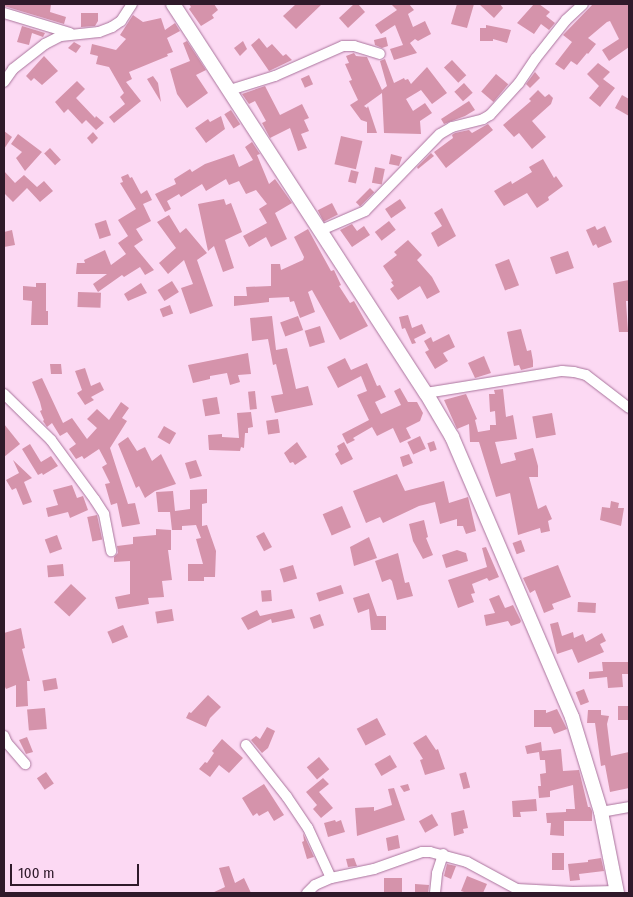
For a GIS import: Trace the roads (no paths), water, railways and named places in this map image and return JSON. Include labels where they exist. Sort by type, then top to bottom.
[{"type":"main road","points":[[173,4],[426,393],[452,437],[565,699],[590,770],[616,892]]},
{"type":"street","points":[[4,82],[13,69],[45,44],[61,36],[99,32],[112,27],[121,20],[132,4]]},
{"type":"street","points":[[319,231],[364,211],[440,134],[452,127],[483,119],[490,115],[519,83],[566,20],[583,4]]},
{"type":"street","points":[[4,13],[74,34]]},
{"type":"street","points":[[230,90],[276,76],[343,46],[354,46],[380,54]]},
{"type":"street","points":[[426,393],[562,371],[586,375],[629,408]]},
{"type":"street","points":[[4,394],[51,440],[90,493],[104,514],[111,551]]},
{"type":"street","points":[[4,736],[7,743],[25,764]]},
{"type":"street","points":[[246,745],[287,797],[308,828],[331,878]]},
{"type":"street","points":[[600,812],[629,807]]},
{"type":"street","points":[[307,893],[315,885],[331,878],[374,869],[422,852],[443,854],[467,862],[517,889],[616,892]]},
{"type":"street","points":[[435,893],[437,873],[443,854]]}]
